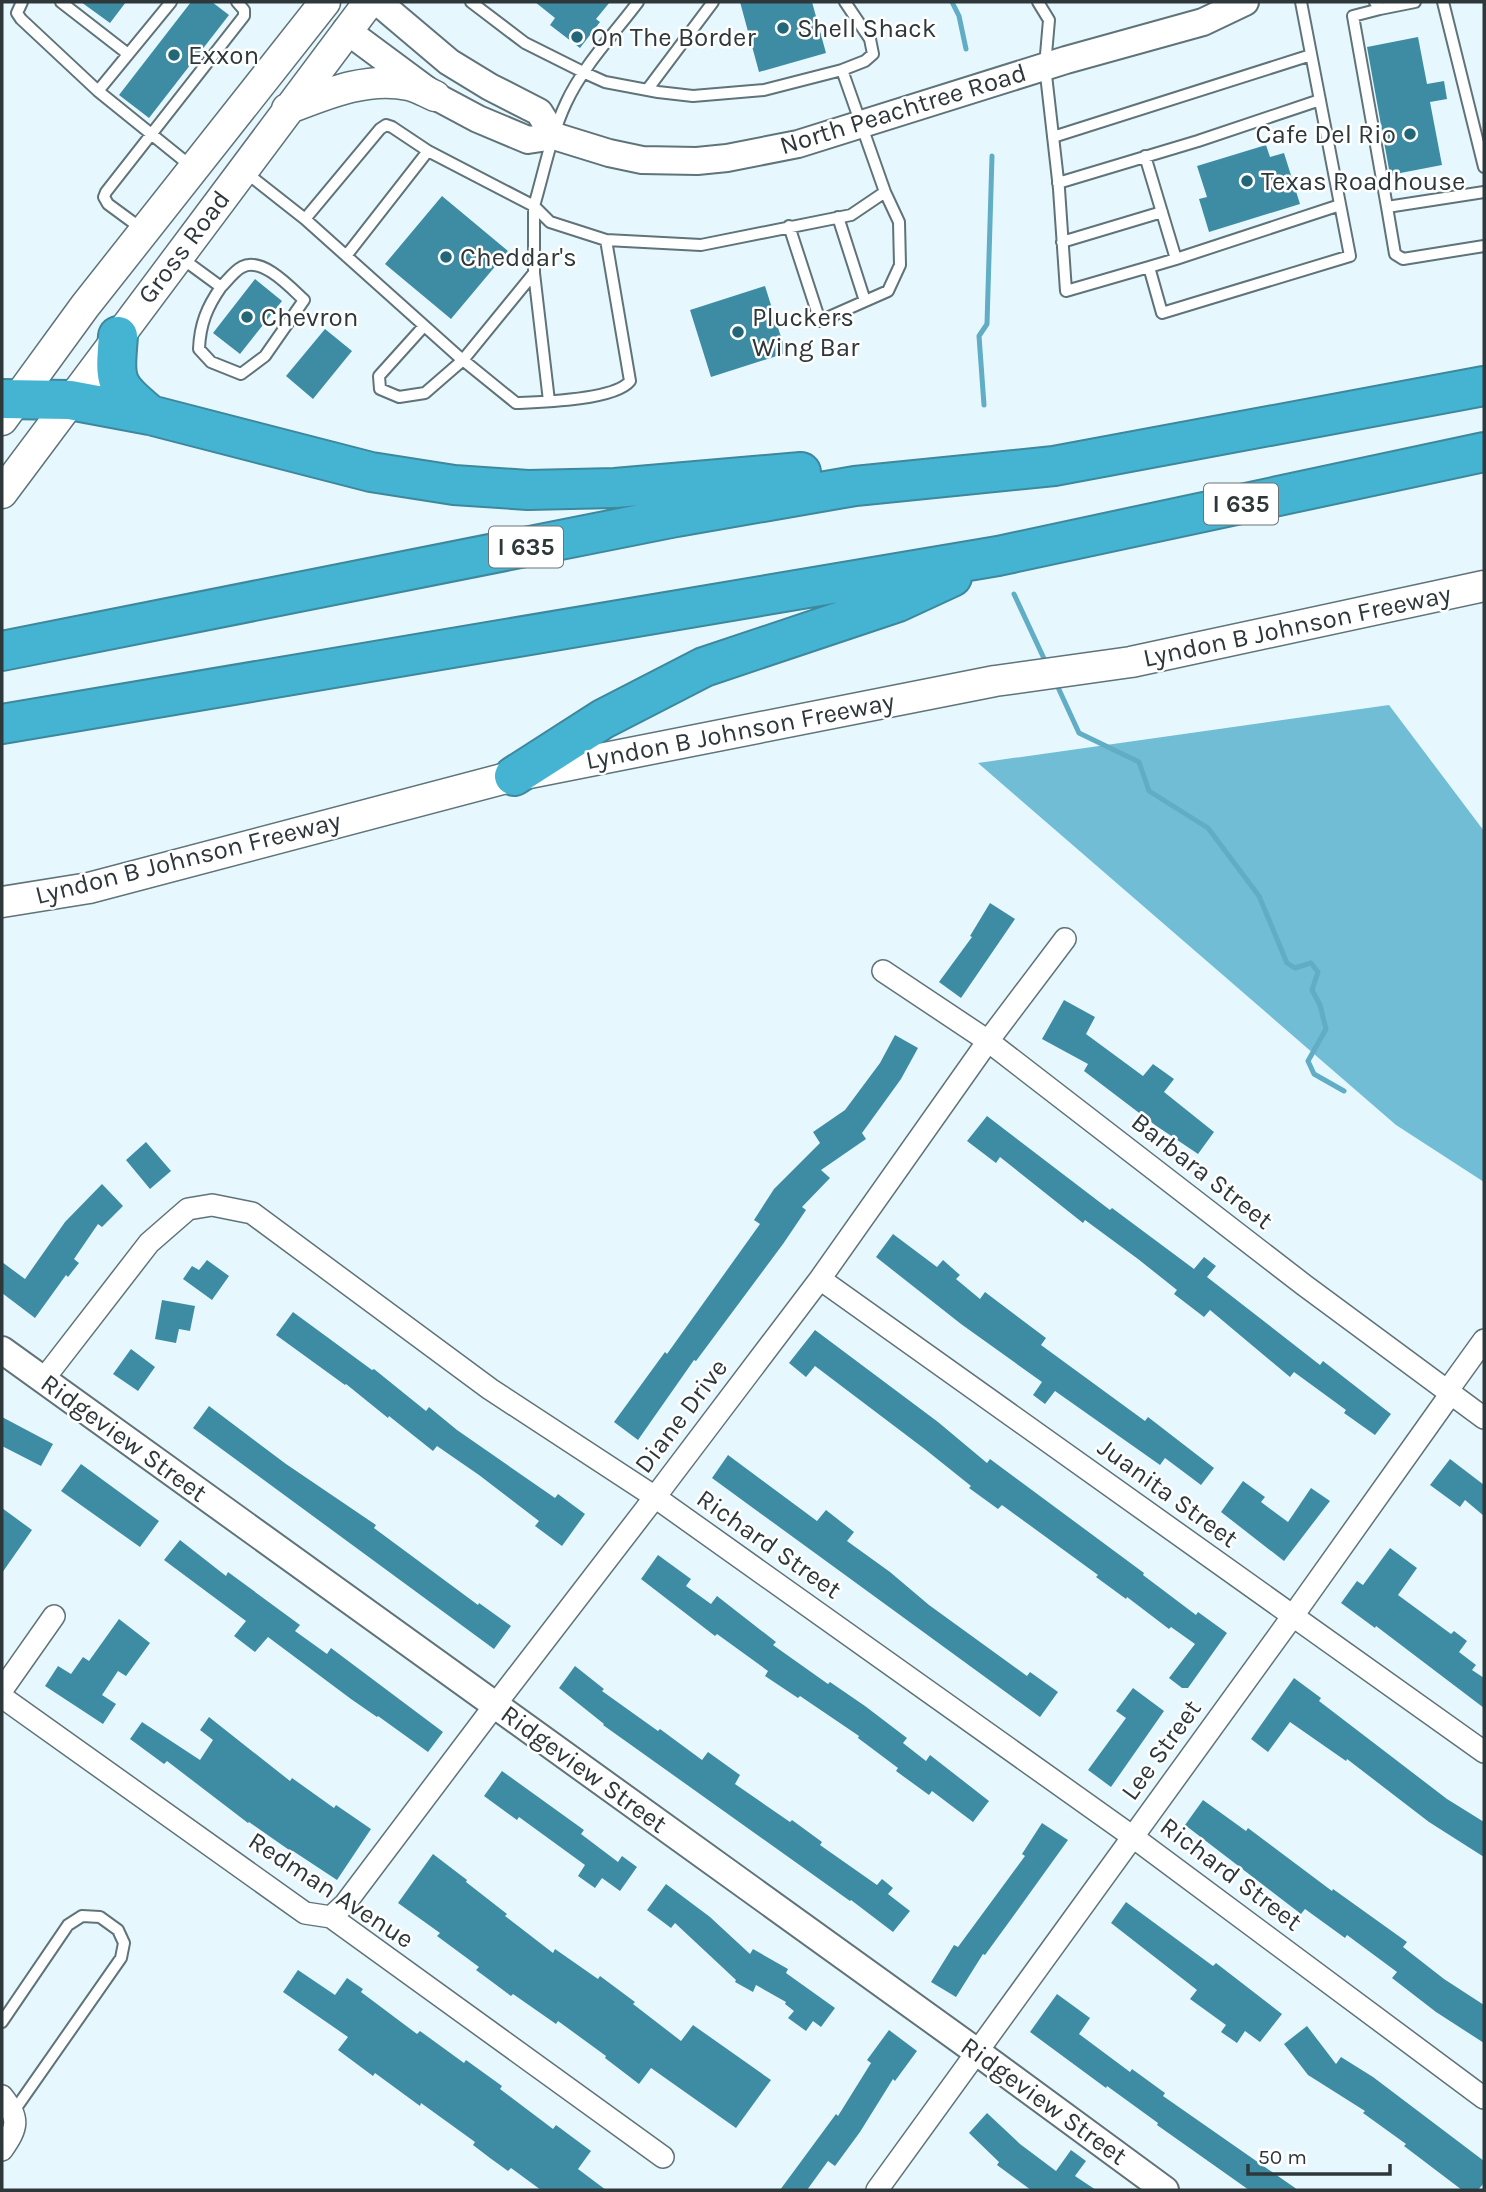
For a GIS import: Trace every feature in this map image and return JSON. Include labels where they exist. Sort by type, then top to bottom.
[{"type":"highway","points":[[118,336],[115,371],[123,392],[150,415]]},
{"type":"highway","points":[[1345,411],[1484,366]]},
{"type":"highway","name":"I 635","points":[[2,651],[690,514],[855,486],[1054,466],[1484,386]]},
{"type":"highway","points":[[7,406],[70,400],[150,415],[371,472],[454,485],[528,490],[615,488],[859,467],[1054,466]]},
{"type":"highway","name":"I 635","points":[[2,724],[998,556],[1484,452]]},
{"type":"highway","points":[[514,776],[603,719],[704,667],[898,602],[998,556]]},
{"type":"main road","name":"Gross Road","points":[[2,493],[369,2]]},
{"type":"main road","name":"Gross Road","points":[[7,406],[195,169],[318,4]]},
{"type":"main road","name":"North Peachtree Road","points":[[318,4],[346,30]]},
{"type":"main road","points":[[287,109],[341,88],[385,83],[410,86],[435,96]]},
{"type":"main road","points":[[145,231],[178,256]]},
{"type":"main road","name":"Lyndon B Johnson Freeway","points":[[2,902],[89,888],[514,776],[995,681],[1131,662],[1484,586]]},
{"type":"street","points":[[378,2],[449,62],[539,112],[554,136]]},
{"type":"street","name":"North Peachtree Road","points":[[346,30],[435,96],[478,119],[528,140],[554,136],[642,160],[697,161],[798,144],[1045,66],[1203,22],[1245,2]]},
{"type":"street","name":"Diane Drive","points":[[331,1917],[345,1904],[820,1279],[988,1041],[1065,939]]},
{"type":"street","name":"Barbara Street","points":[[883,971],[988,1041],[1304,1285],[1484,1418]]},
{"type":"street","name":"Richard Street","points":[[43,1380],[149,1243],[188,1209],[212,1205],[252,1213],[490,1389],[655,1497],[1133,1837],[1484,2098]]},
{"type":"street","name":"Juanita Street","points":[[820,1279],[1484,1752]]},
{"type":"street","name":"Lee Street","points":[[877,2190],[1292,1617],[1447,1399],[1448,1390],[1484,1340]]},
{"type":"street","name":"Ridgeview Street","points":[[2,1350],[1165,2190]]},
{"type":"street","points":[[2,1690],[54,1616]]},
{"type":"street","name":"Redman Avenue","points":[[2,1696],[305,1913],[331,1917],[663,2157]]},
{"type":"street","points":[[2,2150],[14,2133],[8,2104]]},
{"type":"lane","points":[[22,2],[17,13],[20,19],[99,91],[195,169]]},
{"type":"lane","points":[[61,2],[128,54]]},
{"type":"lane","points":[[99,91],[171,2]]},
{"type":"lane","points":[[145,231],[107,204],[104,197],[244,16],[244,10],[237,2]]},
{"type":"lane","points":[[471,2],[525,43],[605,82],[693,96],[764,90],[842,71],[865,61],[873,54],[870,39],[845,2]]},
{"type":"lane","points":[[549,401],[534,273],[534,206],[566,104],[585,73],[638,2]]},
{"type":"lane","points":[[647,90],[713,2]]},
{"type":"lane","points":[[1149,267],[1162,313],[1350,256],[1301,2]]},
{"type":"lane","points":[[1415,2],[1377,5],[1353,16],[1395,254],[1403,259],[1484,246]]},
{"type":"lane","points":[[1443,2],[1484,167]]},
{"type":"lane","points":[[1041,3],[1049,20],[1045,66],[1066,291],[1176,259],[1340,205]]},
{"type":"lane","points":[[1053,137],[1311,55]]},
{"type":"lane","points":[[789,226],[820,321],[888,291],[900,265],[899,222],[885,192],[842,71]]},
{"type":"lane","points":[[1058,183],[1198,141],[1320,100]]},
{"type":"lane","points":[[305,219],[386,125],[428,151],[534,206],[550,222],[606,240],[701,245],[851,215],[885,192]]},
{"type":"lane","points":[[346,256],[428,151]]},
{"type":"lane","points":[[1145,156],[1176,259]]},
{"type":"lane","points":[[242,170],[305,219],[424,326],[516,403],[574,399],[624,388],[630,381],[606,240]]},
{"type":"lane","points":[[1387,207],[1484,192]]},
{"type":"lane","points":[[1062,242],[1162,212]]},
{"type":"lane","points":[[838,217],[865,301]]},
{"type":"lane","points":[[178,256],[221,287]]},
{"type":"lane","points":[[254,265],[275,274],[304,300],[265,356],[241,374],[211,362],[199,349],[200,327],[209,304],[221,287],[242,266],[254,265]]},
{"type":"lane","points":[[424,326],[379,376],[380,389],[399,397],[425,393],[463,360],[534,273]]},
{"type":"lane","points":[[2,2022],[68,1925],[82,1916],[100,1917],[118,1930],[124,1943],[121,1958],[8,2104]]},
{"type":"shaded area","points":[[1389,705],[1484,831],[1484,1182],[1396,1125],[978,763]]},
{"type":"building","points":[[81,2],[126,2],[110,23]]},
{"type":"building","name":"Exxon","points":[[191,2],[212,2],[229,15],[149,118],[119,95]]},
{"type":"building","name":"On The Border","points":[[535,2],[610,2],[596,19],[600,22],[580,48],[550,25],[555,18]]},
{"type":"building","name":"Shell Shack","points":[[740,2],[812,2],[826,53],[759,72]]},
{"type":"building","name":"Cafe Del Rio","points":[[1418,37],[1427,84],[1444,81],[1447,99],[1430,102],[1442,165],[1390,175],[1367,47]]},
{"type":"building","name":"Texas Roadhouse","points":[[1266,145],[1270,157],[1284,153],[1300,204],[1209,232],[1199,199],[1207,197],[1197,166]]},
{"type":"building","name":"Cheddar's","points":[[442,196],[508,251],[451,319],[385,264]]},
{"type":"building","name":"Chevron","points":[[255,279],[282,301],[240,354],[213,333]]},
{"type":"building","name":"Pluckers Wing Bar","points":[[765,286],[786,353],[711,377],[690,310]]},
{"type":"building","points":[[325,329],[352,351],[313,399],[286,376]]},
{"type":"building","points":[[990,903],[1015,919],[961,998],[939,982],[972,937],[970,936]]},
{"type":"building","points":[[1064,1000],[1095,1017],[1086,1034],[1143,1076],[1153,1064],[1174,1079],[1164,1092],[1214,1132],[1198,1154],[1084,1071],[1088,1064],[1042,1039]]},
{"type":"building","points":[[895,1035],[918,1048],[901,1079],[862,1133],[866,1139],[821,1170],[830,1178],[802,1207],[806,1210],[783,1244],[696,1361],[694,1360],[638,1440],[614,1422],[665,1352],[667,1354],[760,1224],[754,1220],[774,1189],[820,1143],[813,1132],[845,1110],[880,1063]]},
{"type":"building","points":[[987,1116],[1110,1210],[1112,1208],[1194,1269],[1204,1257],[1216,1266],[1207,1277],[1320,1365],[1323,1361],[1391,1414],[1375,1435],[1294,1372],[1290,1377],[1210,1310],[1204,1317],[1174,1294],[1177,1290],[1138,1259],[1085,1220],[1083,1223],[1000,1157],[996,1163],[967,1141]]},
{"type":"building","points":[[146,1142],[171,1171],[150,1189],[126,1160]]},
{"type":"building","points":[[102,1184],[123,1206],[102,1227],[98,1224],[74,1259],[79,1263],[68,1277],[66,1275],[35,1318],[2,1293],[2,1262],[25,1279],[65,1222]]},
{"type":"building","points":[[893,1234],[937,1267],[943,1260],[960,1275],[956,1279],[980,1299],[985,1292],[1046,1338],[1041,1345],[1145,1421],[1148,1417],[1214,1468],[1201,1485],[1165,1458],[1160,1465],[1055,1391],[1045,1404],[1033,1395],[1042,1382],[961,1324],[876,1257]]},
{"type":"building","points":[[207,1260],[229,1276],[212,1300],[183,1279],[192,1266],[199,1270]]},
{"type":"building","points":[[162,1300],[195,1306],[190,1331],[179,1329],[176,1343],[155,1339]]},
{"type":"building","points":[[293,1312],[374,1369],[426,1411],[429,1407],[457,1430],[555,1498],[558,1494],[585,1514],[562,1546],[535,1526],[539,1521],[479,1475],[437,1446],[433,1451],[346,1384],[276,1335]]},
{"type":"building","points":[[815,1330],[938,1422],[987,1463],[990,1459],[1196,1615],[1198,1612],[1227,1633],[1188,1688],[1182,1688],[1169,1678],[1195,1644],[1171,1627],[1169,1629],[1127,1597],[1126,1599],[1096,1577],[1098,1575],[1002,1505],[998,1509],[969,1488],[971,1486],[926,1450],[815,1366],[806,1377],[789,1363]]},
{"type":"building","points":[[131,1349],[155,1367],[138,1391],[113,1374]]},
{"type":"building","points":[[209,1406],[286,1464],[376,1525],[374,1528],[478,1605],[479,1603],[511,1626],[494,1649],[193,1428]]},
{"type":"building","points":[[2,1417],[53,1444],[41,1466],[2,1446]]},
{"type":"building","points":[[728,1455],[817,1521],[826,1510],[854,1532],[847,1541],[1027,1676],[1030,1672],[1058,1692],[1040,1717],[712,1478]]},
{"type":"building","points":[[1450,1459],[1484,1485],[1484,1516],[1465,1500],[1460,1507],[1430,1485]]},
{"type":"building","points":[[81,1464],[159,1521],[140,1547],[61,1491]]},
{"type":"building","points":[[1243,1481],[1265,1497],[1261,1502],[1288,1522],[1311,1488],[1330,1501],[1284,1561],[1221,1512]]},
{"type":"building","points":[[2,1508],[32,1530],[2,1573]]},
{"type":"building","points":[[180,1540],[226,1576],[228,1572],[300,1625],[295,1631],[327,1654],[331,1648],[443,1732],[428,1752],[268,1637],[255,1652],[234,1636],[246,1621],[164,1560]]},
{"type":"building","points":[[1390,1548],[1417,1568],[1398,1595],[1451,1634],[1454,1631],[1467,1641],[1459,1652],[1476,1665],[1472,1670],[1484,1678],[1484,1708],[1376,1626],[1375,1628],[1341,1603],[1357,1581],[1363,1585]]},
{"type":"building","points":[[658,1555],[691,1579],[686,1586],[711,1604],[717,1596],[776,1642],[773,1645],[828,1684],[830,1682],[865,1706],[907,1738],[903,1743],[926,1761],[930,1755],[989,1801],[973,1822],[932,1791],[929,1795],[896,1771],[898,1768],[858,1738],[859,1736],[765,1676],[768,1671],[717,1634],[715,1636],[641,1579]]},
{"type":"building","points":[[119,1619],[150,1643],[126,1676],[118,1671],[102,1695],[116,1704],[103,1724],[45,1686],[58,1666],[71,1674],[83,1657],[89,1661]]},
{"type":"building","points":[[575,1666],[604,1689],[602,1691],[658,1731],[660,1729],[702,1760],[708,1752],[740,1775],[735,1784],[790,1822],[792,1820],[822,1842],[820,1845],[877,1885],[882,1879],[893,1888],[888,1894],[910,1911],[893,1932],[603,1725],[559,1688]]},
{"type":"building","points":[[1294,1678],[1321,1698],[1319,1701],[1447,1799],[1484,1822],[1484,1857],[1429,1822],[1347,1759],[1346,1761],[1290,1722],[1268,1752],[1251,1739]]},
{"type":"building","points":[[1133,1688],[1164,1711],[1111,1787],[1088,1770],[1126,1718],[1116,1711]]},
{"type":"building","points":[[209,1717],[290,1781],[292,1778],[334,1808],[336,1805],[371,1829],[337,1880],[248,1823],[167,1761],[164,1764],[130,1739],[142,1722],[200,1760],[213,1740],[200,1730]]},
{"type":"building","points":[[502,1771],[584,1830],[581,1834],[618,1862],[622,1856],[637,1867],[620,1891],[602,1878],[595,1888],[578,1876],[585,1865],[519,1817],[517,1820],[484,1796]]},
{"type":"building","points":[[1203,1800],[1246,1831],[1248,1828],[1332,1891],[1333,1889],[1407,1942],[1403,1947],[1444,1979],[1484,2005],[1484,2043],[1436,2012],[1392,1978],[1397,1972],[1347,1935],[1345,1938],[1305,1909],[1301,1914],[1185,1825]]},
{"type":"building","points":[[1042,1823],[1068,1840],[985,1955],[983,1954],[956,1997],[931,1982],[954,1945],[958,1947],[1025,1856],[1022,1854]]},
{"type":"building","points":[[433,1854],[553,1953],[555,1949],[598,1979],[600,1976],[681,2041],[693,2025],[771,2080],[736,2128],[651,2068],[639,2084],[558,2021],[556,2024],[476,1970],[479,1967],[437,1936],[440,1933],[398,1903]]},
{"type":"building","points":[[666,1884],[710,1917],[750,1954],[753,1949],[788,1969],[786,1973],[835,2008],[821,2027],[813,2021],[806,2031],[788,2018],[794,2011],[786,2002],[756,1985],[753,1992],[735,1982],[736,1980],[675,1923],[671,1928],[647,1910]]},
{"type":"building","points":[[1126,1902],[1213,1966],[1216,1963],[1282,2014],[1260,2042],[1245,2031],[1237,2043],[1221,2032],[1226,2025],[1190,1999],[1197,1990],[1111,1923]]},
{"type":"building","points":[[298,1970],[335,1995],[347,1978],[363,1989],[361,1992],[417,2034],[420,2031],[464,2063],[466,2060],[553,2129],[556,2125],[591,2151],[578,2169],[606,2190],[541,2190],[511,2168],[508,2171],[490,2158],[473,2145],[475,2142],[421,2103],[420,2106],[375,2073],[373,2076],[338,2050],[348,2037],[283,1992]]},
{"type":"building","points":[[1057,1994],[1090,2018],[1079,2034],[1130,2072],[1132,2069],[1165,2093],[1163,2096],[1298,2190],[1249,2190],[1030,2032]]},
{"type":"building","points":[[1307,2026],[1336,2064],[1341,2057],[1373,2077],[1484,2161],[1484,2183],[1478,2190],[1462,2190],[1363,2113],[1365,2111],[1308,2075],[1284,2044]]},
{"type":"building","points":[[889,2030],[917,2051],[895,2081],[893,2079],[835,2166],[828,2161],[807,2190],[780,2190],[836,2114],[838,2116],[871,2063],[867,2060]]},
{"type":"building","points":[[987,2113],[1020,2144],[1056,2171],[1071,2150],[1086,2161],[1075,2176],[1096,2190],[1031,2190],[997,2165],[999,2162],[969,2133]]},
{"type":"waterway","points":[[952,2],[959,16],[966,49]]},
{"type":"waterway","points":[[984,405],[979,336],[987,324],[992,156]]},
{"type":"waterway","points":[[1014,594],[1047,665]]},
{"type":"waterway","points":[[1056,683],[1079,733],[1139,762],[1149,791],[1208,828],[1259,896],[1287,963],[1295,968],[1311,963],[1318,972],[1312,990],[1320,1005],[1326,1029],[1308,1061],[1314,1074],[1344,1091]]},
{"type":"place","name":"Shell Shack","points":[[783,28]]},
{"type":"place","name":"On The Border","points":[[577,37]]},
{"type":"place","name":"Exxon","points":[[174,55]]},
{"type":"place","name":"Cafe Del Rio","points":[[1410,134]]},
{"type":"place","name":"Texas Roadhouse","points":[[1247,181]]},
{"type":"place","name":"Cheddar's","points":[[446,257]]},
{"type":"place","name":"Chevron","points":[[247,317]]},
{"type":"place","name":"Pluckers Wing Bar","points":[[738,332]]}]
